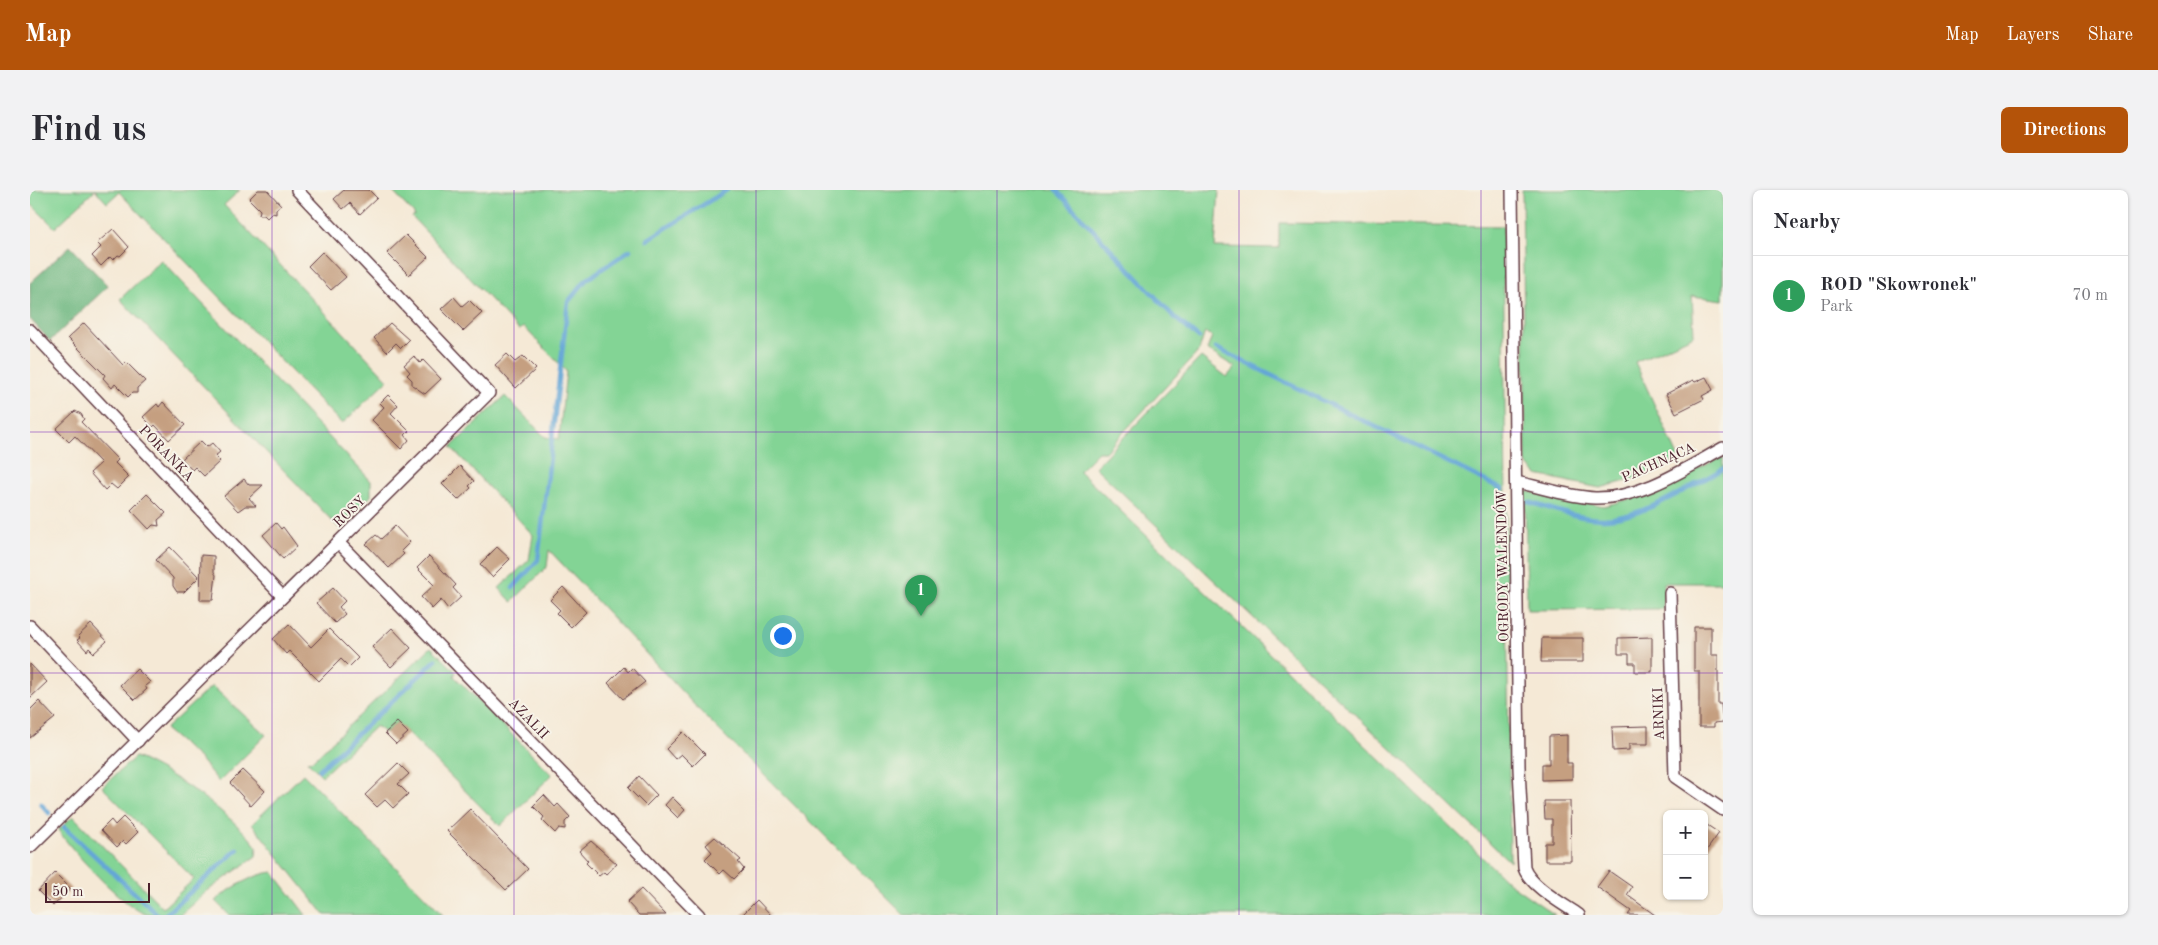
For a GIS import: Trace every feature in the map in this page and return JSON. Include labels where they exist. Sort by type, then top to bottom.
[{"type":"street","name":"ROSY","points":[[30,847],[282,596],[490,393],[297,190]]},
{"type":"street","name":"OGRODY WALENDÓW","points":[[1512,190],[1519,768],[1524,868],[1526,876],[1579,915]]},
{"type":"street","name":"PORANKA","points":[[30,330],[282,596]]},
{"type":"street","name":"PACHNĄCA","points":[[1516,482],[1582,496],[1612,497],[1646,487],[1684,470],[1723,448]]},
{"type":"street","name":"AZALII","points":[[338,542],[699,915]]},
{"type":"street","name":"ARNIKI","points":[[1670,593],[1675,777],[1723,810]]},
{"type":"street","points":[[30,626],[138,741]]},
{"type":"green space","points":[[30,190],[95,190],[55,228],[32,205],[30,206]]},
{"type":"green space","points":[[95,190],[240,190],[224,205],[388,380],[342,424],[119,192],[107,203]]},
{"type":"green space","points":[[391,190],[1219,190],[1215,247],[1279,248],[1279,223],[1503,226],[1510,862],[1095,467],[1201,357],[1227,377],[1235,367],[1207,350],[1212,336],[1205,332],[1199,351],[1105,452],[1098,452],[1079,471],[1509,883],[1555,915],[904,915],[701,712],[549,550],[547,567],[512,602],[499,588],[529,560],[533,535],[451,447],[505,396],[545,437],[559,439],[566,371],[524,327],[519,330],[412,217],[415,215]]},
{"type":"green space","points":[[1522,190],[1723,190],[1723,300],[1692,296],[1694,335],[1635,362],[1679,459],[1649,475],[1600,488],[1537,475],[1526,463]]},
{"type":"green space","points":[[70,246],[108,286],[50,341],[30,319],[30,283]]},
{"type":"green space","points":[[161,260],[371,481],[371,496],[339,528],[120,299]]},
{"type":"green space","points":[[1723,457],[1723,583],[1664,583],[1663,609],[1527,610],[1525,491],[1604,506],[1637,497]]},
{"type":"green space","points":[[431,647],[456,672],[454,676],[552,775],[500,826],[397,722],[385,733],[376,726],[322,776],[307,761],[313,760]]},
{"type":"green space","points":[[212,686],[266,735],[219,782],[199,758],[165,729]]},
{"type":"green space","points":[[135,757],[183,783],[201,796],[233,822],[257,847],[256,856],[206,892],[180,915],[145,914],[135,909],[98,876],[74,851],[58,830],[73,816],[163,908],[194,879],[102,787]]},
{"type":"green space","points":[[303,774],[443,915],[325,915],[252,824]]},
{"type":"green space","points":[[273,872],[306,915],[229,915],[215,901],[243,882],[265,873]]},
{"type":"building","points":[[258,190],[267,190],[281,205],[276,209],[276,214],[272,213],[267,218],[264,215],[259,215],[260,210],[249,199]]},
{"type":"building","points":[[344,190],[369,190],[377,198],[360,214],[350,203],[343,209],[334,199]]},
{"type":"building","points":[[113,229],[129,247],[113,260],[110,257],[101,266],[92,256],[101,247],[97,243]]},
{"type":"building","points":[[406,235],[428,257],[409,275],[387,253]]},
{"type":"building","points":[[322,252],[346,277],[331,290],[308,266]]},
{"type":"building","points":[[454,297],[462,306],[469,300],[482,313],[463,331],[441,309]]},
{"type":"building","points":[[84,323],[123,365],[126,362],[145,381],[137,388],[137,393],[132,393],[128,397],[115,384],[112,388],[103,378],[105,375],[68,338]]},
{"type":"building","points":[[390,323],[409,340],[401,348],[396,343],[387,352],[374,338]]},
{"type":"building","points":[[507,354],[515,362],[523,356],[536,369],[516,388],[495,365]]},
{"type":"building","points":[[414,356],[420,363],[423,360],[441,379],[425,394],[412,385],[412,380],[407,375],[410,372],[404,365]]},
{"type":"building","points":[[1706,377],[1713,390],[1702,396],[1704,399],[1676,413],[1666,394],[1693,380],[1695,382]]},
{"type":"building","points":[[388,395],[398,405],[391,413],[409,431],[405,435],[409,440],[401,449],[372,420],[384,407],[380,403]]},
{"type":"building","points":[[163,402],[185,425],[169,440],[155,425],[153,427],[143,417],[157,404],[159,407]]},
{"type":"building","points":[[75,411],[81,414],[84,419],[81,422],[118,460],[115,463],[129,477],[117,489],[111,484],[105,490],[90,473],[101,463],[75,436],[69,442],[56,429]]},
{"type":"building","points":[[201,441],[207,447],[212,443],[220,452],[215,456],[220,461],[204,476],[195,467],[192,470],[182,459]]},
{"type":"building","points":[[460,466],[474,481],[469,486],[471,488],[458,500],[442,484]]},
{"type":"building","points":[[244,479],[249,485],[263,485],[249,498],[256,506],[245,506],[238,511],[224,496]]},
{"type":"building","points":[[147,494],[166,513],[158,520],[159,526],[153,525],[149,529],[131,510]]},
{"type":"building","points":[[276,523],[281,529],[283,527],[297,546],[283,559],[263,535]]},
{"type":"building","points":[[395,526],[410,542],[401,551],[404,554],[389,568],[366,544],[376,535],[381,539]]},
{"type":"building","points":[[170,547],[199,577],[184,592],[177,592],[173,586],[173,578],[156,560]]},
{"type":"building","points":[[497,547],[510,559],[492,577],[480,564]]},
{"type":"building","points":[[201,555],[214,556],[214,572],[216,575],[213,600],[200,600]]},
{"type":"building","points":[[429,556],[456,585],[453,588],[461,597],[448,609],[441,600],[432,609],[421,597],[434,585],[417,568]]},
{"type":"building","points":[[563,587],[586,612],[571,627],[557,613],[560,610],[550,600]]},
{"type":"building","points":[[333,588],[345,601],[339,607],[345,614],[335,623],[316,603]]},
{"type":"building","points":[[91,624],[107,641],[94,653],[89,648],[87,651],[77,640],[80,638],[78,636]]},
{"type":"building","points":[[289,624],[311,647],[329,629],[358,658],[349,667],[341,659],[319,681],[289,651],[286,654],[273,639]]},
{"type":"building","points":[[1694,627],[1711,627],[1711,655],[1718,655],[1718,704],[1721,704],[1723,722],[1714,723],[1714,727],[1699,727],[1699,671],[1694,671]]},
{"type":"building","points":[[392,628],[411,648],[391,667],[372,647]]},
{"type":"building","points":[[1652,637],[1652,672],[1635,672],[1635,663],[1629,663],[1629,654],[1618,654],[1618,638]]},
{"type":"building","points":[[1542,638],[1583,638],[1583,662],[1541,662]]},
{"type":"building","points":[[30,664],[47,682],[30,698]]},
{"type":"building","points":[[624,667],[628,672],[632,668],[645,682],[623,699],[608,683]]},
{"type":"building","points":[[137,669],[150,682],[145,686],[147,689],[135,700],[120,685]]},
{"type":"building","points":[[39,701],[55,718],[30,738],[30,710]]},
{"type":"building","points":[[397,722],[408,733],[396,744],[385,733]]},
{"type":"building","points":[[1648,726],[1648,744],[1629,744],[1629,750],[1613,751],[1612,727]]},
{"type":"building","points":[[683,732],[705,754],[693,766],[681,754],[675,759],[666,749]]},
{"type":"building","points":[[1567,735],[1567,763],[1572,763],[1572,779],[1542,780],[1542,764],[1549,764],[1549,736]]},
{"type":"building","points":[[398,763],[409,774],[398,784],[408,794],[393,808],[385,800],[377,807],[365,795]]},
{"type":"building","points":[[243,770],[265,791],[251,806],[230,783]]},
{"type":"building","points":[[639,776],[657,795],[646,806],[628,788]]},
{"type":"building","points":[[544,795],[555,807],[558,804],[570,817],[565,822],[565,829],[559,828],[555,833],[542,820],[544,817],[533,806]]},
{"type":"building","points":[[672,797],[685,810],[678,818],[665,805]]},
{"type":"building","points":[[1544,801],[1570,801],[1571,861],[1545,861],[1545,843],[1552,843],[1552,819],[1545,819]]},
{"type":"building","points":[[470,809],[528,869],[506,890],[447,831]]},
{"type":"building","points":[[123,817],[138,832],[126,844],[123,841],[117,847],[101,830],[111,820],[115,825]]},
{"type":"building","points":[[1708,826],[1719,833],[1708,848]]},
{"type":"building","points":[[715,837],[741,860],[738,862],[744,869],[734,879],[724,870],[720,874],[705,859],[712,852],[706,845]]},
{"type":"building","points":[[591,841],[617,864],[606,874],[604,872],[599,876],[586,863],[588,861],[579,851]]},
{"type":"building","points":[[1609,871],[1632,887],[1627,895],[1655,915],[1628,915],[1631,911],[1597,887]]},
{"type":"building","points":[[55,873],[71,889],[53,906],[38,891]]},
{"type":"building","points":[[641,889],[666,915],[639,915],[627,902]]},
{"type":"building","points":[[757,900],[771,915],[742,915]]},
{"type":"waterway","points":[[647,240],[727,190]]},
{"type":"waterway","points":[[1056,190],[1174,317],[1199,338]]},
{"type":"waterway","points":[[513,588],[538,560],[568,302],[586,280],[630,250]]},
{"type":"waterway","points":[[1216,348],[1502,489]]},
{"type":"waterway","points":[[1529,502],[1594,519],[1618,517],[1650,507],[1723,469]]},
{"type":"waterway","points":[[319,770],[436,660]]},
{"type":"waterway","points":[[41,804],[49,813]]},
{"type":"waterway","points":[[64,827],[158,915]]},
{"type":"waterway","points":[[165,915],[238,849]]},
{"type":"place","name":"ROD \"Skowronek\"","points":[[921,616]]}]
